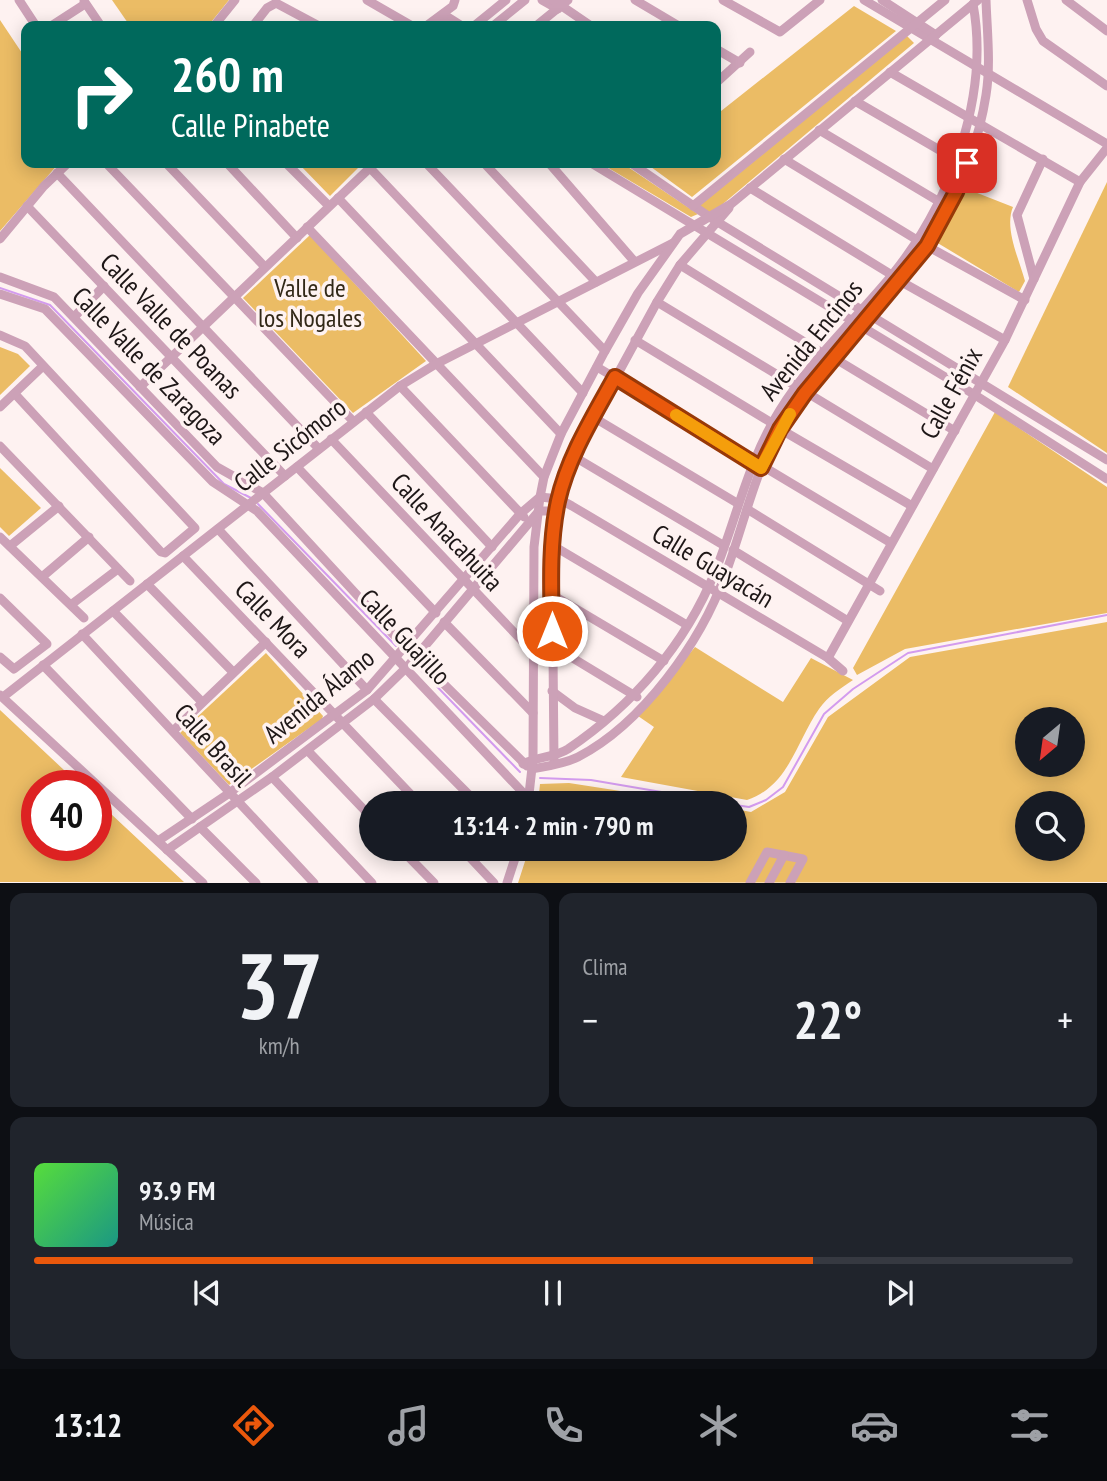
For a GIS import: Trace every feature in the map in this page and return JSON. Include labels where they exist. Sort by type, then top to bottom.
[{"type":"street","points":[[19,0],[33,21]]},
{"type":"street","points":[[218,21],[235,0]]},
{"type":"street","points":[[367,0],[403,21]]},
{"type":"street","points":[[433,21],[453,6],[455,0]]},
{"type":"street","points":[[480,21],[506,0]]},
{"type":"street","points":[[498,21],[525,0]]},
{"type":"street","points":[[542,0],[561,5],[584,21]]},
{"type":"street","points":[[635,0],[670,21]]},
{"type":"street","points":[[723,0],[780,32],[816,3]]},
{"type":"street","points":[[802,0],[816,3]]},
{"type":"street","points":[[864,0],[914,24]]},
{"type":"street","points":[[882,0],[942,44],[1107,146]]},
{"type":"street","points":[[693,206],[945,0]]},
{"type":"street","name":"Avenida Encinos","points":[[529,764],[580,757],[644,705],[689,647],[718,594],[776,426],[795,387],[862,309],[927,246],[956,192],[980,122],[988,72],[986,0]]},
{"type":"street","points":[[1027,0],[1036,29],[1043,41],[1107,86]]},
{"type":"street","points":[[1066,0],[1107,32]]},
{"type":"street","points":[[58,21],[84,2],[97,21]]},
{"type":"street","points":[[554,760],[551,594],[552,545],[559,499],[573,456],[635,340],[680,265],[709,232],[715,220],[931,35],[975,2]]},
{"type":"street","name":"Avenida Encinos","points":[[554,760],[635,695],[664,661],[708,587],[752,462],[776,426],[862,326],[896,278],[938,201],[970,118],[978,66],[975,2]]},
{"type":"street","points":[[257,21],[267,8],[276,3],[310,21]]},
{"type":"street","points":[[542,21],[561,5]]},
{"type":"street","points":[[440,16],[445,21]]},
{"type":"street","points":[[440,16],[451,21]]},
{"type":"street","points":[[721,51],[740,63]]},
{"type":"street","points":[[721,79],[750,52]]},
{"type":"street","points":[[890,72],[1080,182]]},
{"type":"street","points":[[855,101],[955,159]]},
{"type":"street","points":[[819,130],[938,201]]},
{"type":"street","name":"Calle Fénix","points":[[828,658],[1005,340],[1080,182],[1107,146]]},
{"type":"street","points":[[784,159],[927,246],[1025,300]]},
{"type":"street","points":[[1034,279],[1017,215],[1043,159]]},
{"type":"street","points":[[0,239],[62,168]]},
{"type":"street","points":[[111,168],[353,421]]},
{"type":"street","points":[[171,168],[265,267]]},
{"type":"street","points":[[232,168],[296,238]]},
{"type":"street","points":[[291,168],[329,206]]},
{"type":"street","points":[[140,387],[369,168]]},
{"type":"street","points":[[375,168],[583,393]]},
{"type":"street","points":[[437,168],[605,351]]},
{"type":"street","points":[[489,168],[596,282]]},
{"type":"street","points":[[553,168],[631,263],[645,268],[646,281]]},
{"type":"street","points":[[599,168],[853,320],[1107,479]]},
{"type":"street","points":[[638,168],[715,220],[1107,460]]},
{"type":"street","points":[[57,173],[319,449]]},
{"type":"street","points":[[750,188],[896,278],[1005,340]]},
{"type":"street","points":[[338,198],[561,433]]},
{"type":"street","name":"Calle Valle de Poanas","points":[[27,206],[285,476]]},
{"type":"street","points":[[677,214],[680,234]]},
{"type":"street","points":[[557,510],[539,511],[544,477],[561,433],[605,351],[646,281],[680,234],[696,225],[715,220]]},
{"type":"street","points":[[307,227],[544,477]]},
{"type":"street","name":"Calle Sicómoro","points":[[1,696],[400,386],[436,364],[673,243]]},
{"type":"street","points":[[680,265],[824,354]]},
{"type":"street","name":"Calle Valle de Zaragoza","points":[[0,277],[47,292],[217,467],[256,499]]},
{"type":"street","points":[[74,317],[104,286]]},
{"type":"street","name":"Calle Valle de Zaragoza","points":[[0,293],[45,309],[213,482],[256,499]]},
{"type":"street","points":[[657,302],[933,469]]},
{"type":"street","points":[[0,335],[25,346],[194,529],[165,553],[160,552],[15,394]]},
{"type":"street","points":[[635,340],[912,506]]},
{"type":"street","points":[[834,358],[954,431]]},
{"type":"street","points":[[0,407],[43,366]]},
{"type":"street","points":[[597,367],[761,468],[891,543]]},
{"type":"street","points":[[400,386],[533,525],[533,713],[528,791]]},
{"type":"street","points":[[366,412],[492,547]]},
{"type":"street","points":[[593,417],[737,503]]},
{"type":"street","name":"Calle Anacahuita","points":[[331,439],[471,589],[533,649]]},
{"type":"street","points":[[0,446],[130,581]]},
{"type":"street","points":[[573,456],[723,545]]},
{"type":"street","points":[[297,467],[436,613]]},
{"type":"street","points":[[540,497],[559,499]]},
{"type":"street","name":"Avenida Álamo","points":[[158,841],[228,794],[367,690],[520,514],[540,497]]},
{"type":"street","name":"Calle Guajillo","points":[[256,499],[529,764]]},
{"type":"street","name":"Calle Guajillo","points":[[256,499],[396,659],[519,791]]},
{"type":"street","name":"Calle Guayacán","points":[[559,499],[828,658],[843,671]]},
{"type":"street","points":[[10,546],[59,506]]},
{"type":"street","points":[[747,509],[880,591]]},
{"type":"street","name":"Avenida Álamo","points":[[167,850],[344,725],[374,699],[416,656],[471,589],[533,525],[539,511]]},
{"type":"street","points":[[218,529],[367,690]]},
{"type":"street","points":[[0,537],[84,618]]},
{"type":"street","points":[[42,577],[89,537]]},
{"type":"street","points":[[552,545],[687,625]]},
{"type":"street","points":[[733,550],[848,621]]},
{"type":"street","name":"Calle Mora","points":[[183,556],[407,791]]},
{"type":"street","points":[[72,604],[118,569]]},
{"type":"street","points":[[147,584],[233,672]]},
{"type":"street","points":[[551,594],[664,661]]},
{"type":"street","points":[[0,598],[46,641],[47,647],[14,669],[0,657]]},
{"type":"street","points":[[113,611],[202,702]]},
{"type":"street","points":[[444,622],[533,713]]},
{"type":"street","name":"Calle Brasil","points":[[82,635],[173,730],[228,794],[310,881]]},
{"type":"street","points":[[173,730],[266,642]]},
{"type":"street","points":[[533,649],[566,654],[635,695],[644,705]]},
{"type":"street","points":[[43,665],[192,819]]},
{"type":"street","points":[[552,691],[575,708],[604,721]]},
{"type":"street","points":[[1,696],[203,883]]},
{"type":"street","points":[[374,699],[465,791]]},
{"type":"street","points":[[308,751],[359,804]]},
{"type":"street","points":[[272,777],[372,883]]},
{"type":"street","points":[[200,827],[256,883]]},
{"type":"street","points":[[750,883],[767,852],[803,859],[790,883]]},
{"type":"street","points":[[769,883],[784,855]]},
{"type":"street","points":[[413,861],[434,883]]},
{"type":"street","points":[[473,861],[494,883]]},
{"type":"street","points":[[507,883],[514,861]]},
{"type":"green space","points":[[112,0],[229,0],[212,21],[127,21]]},
{"type":"green space","points":[[854,6],[896,31],[692,197],[652,168],[721,168],[721,111]]},
{"type":"green space","points":[[0,20],[21,52],[21,168],[55,168],[0,231]]},
{"type":"green space","points":[[907,36],[914,43],[711,214],[699,206]]},
{"type":"green space","points":[[303,168],[358,168],[330,196]]},
{"type":"green space","points":[[608,168],[629,168],[698,214],[691,217]]},
{"type":"green space","points":[[1107,182],[1107,453],[1008,387]]},
{"type":"green space","points":[[962,187],[1013,207],[1011,234],[1025,281],[1019,292],[936,242]]},
{"type":"green space","name":"Valle de los Nogales","points":[[310,235],[426,361],[353,413],[243,298]]},
{"type":"green space","points":[[0,347],[18,354],[30,366],[0,395]]},
{"type":"green space","points":[[995,412],[1107,487],[1107,613],[905,649],[857,675],[853,668]]},
{"type":"green space","points":[[0,468],[41,508],[9,536],[0,527]]},
{"type":"green space","points":[[1107,622],[1107,882],[518,883],[525,861],[747,861],[747,811],[751,812],[785,792],[828,717],[910,657]]},
{"type":"green space","points":[[695,647],[783,702],[811,658],[853,680],[823,704],[790,762],[773,785],[747,800],[747,791],[698,791],[621,777],[654,727],[638,716]]},
{"type":"green space","points":[[266,653],[323,716],[229,785],[180,733]]},
{"type":"green space","points":[[0,710],[64,770],[21,770],[21,861],[112,861],[112,815],[184,882],[0,882]]},
{"type":"green space","points":[[569,783],[621,791],[539,791],[540,784]]},
{"type":"waterway","points":[[0,288],[50,305],[224,484],[251,498]]},
{"type":"waterway","points":[[258,504],[396,646]]},
{"type":"waterway","points":[[747,807],[766,800],[783,787],[824,714],[853,689],[908,653],[1107,615]]},
{"type":"waterway","points":[[417,666],[520,772]]},
{"type":"waterway","points":[[540,778],[591,780],[656,791]]},
{"type":"slow traffic","points":[[676,415],[761,468],[772,443],[790,414]]},
{"type":"route","points":[[552,631],[552,545],[559,499],[573,456],[615,377],[761,468],[780,429],[805,393],[927,246],[956,192],[967,163]]}]
